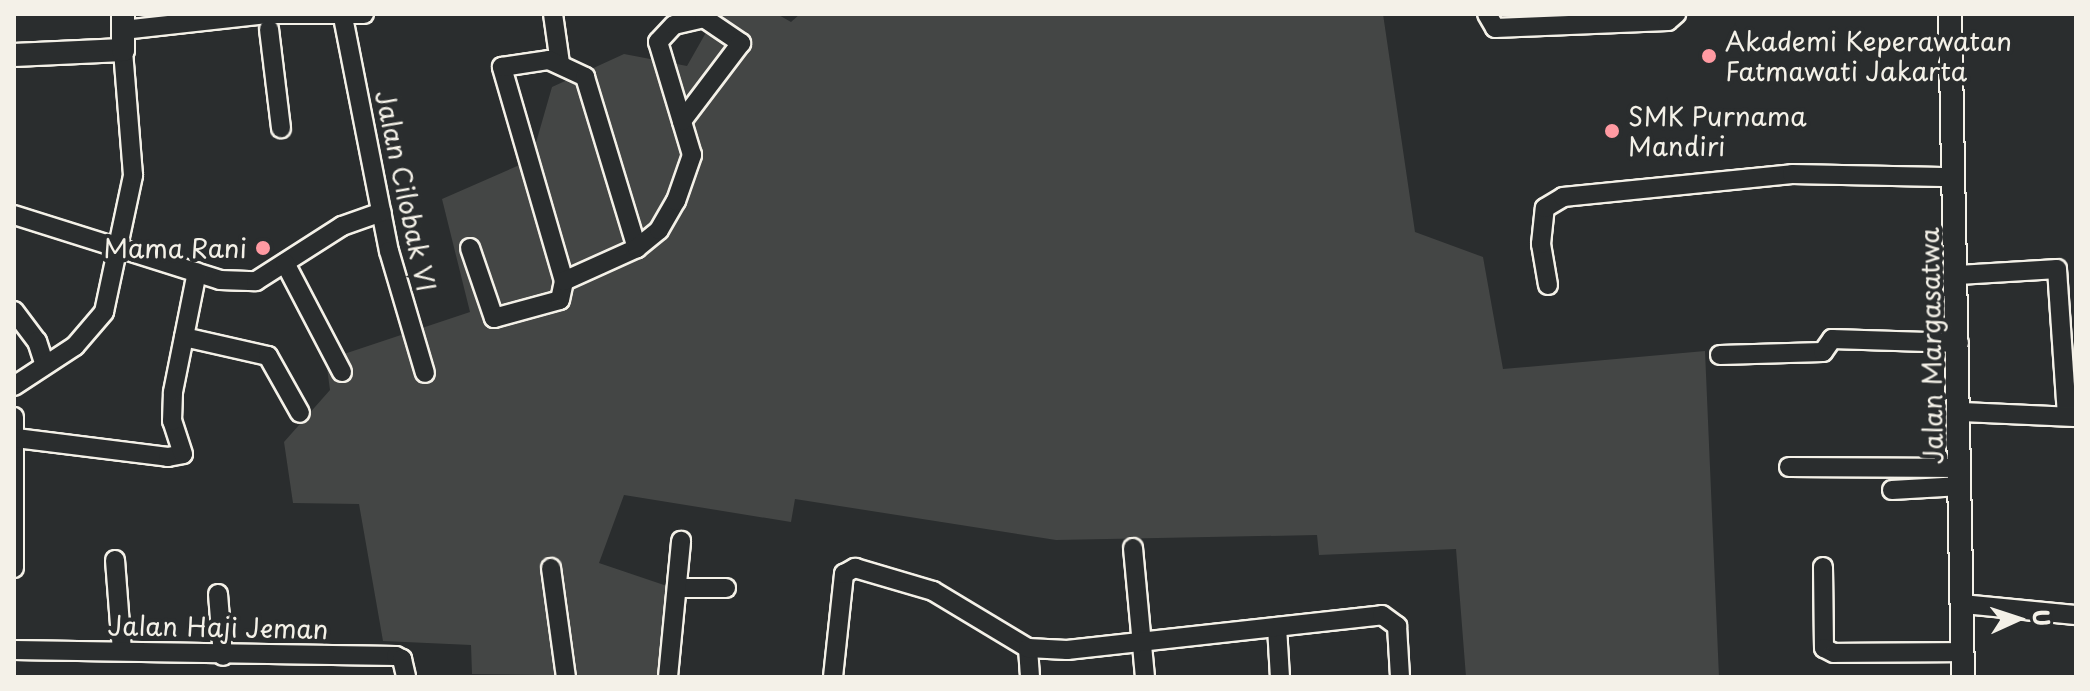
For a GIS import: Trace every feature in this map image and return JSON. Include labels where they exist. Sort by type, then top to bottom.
[{"type":"street","points":[[14,55],[123,31],[364,14]]},
{"type":"street","points":[[553,14],[560,63]]},
{"type":"street","points":[[1487,14],[1495,28],[1668,21],[1676,14]]},
{"type":"street","name":"Jalan Margasatwa","points":[[1950,14],[1959,275],[1963,677]]},
{"type":"street","name":"Jalan Cilobak VI","points":[[343,17],[382,212],[409,324],[425,373]]},
{"type":"street","points":[[564,281],[637,248],[659,230],[676,201],[692,155],[658,42],[674,25],[704,18],[741,43],[682,121]]},
{"type":"street","points":[[269,21],[281,128]]},
{"type":"street","points":[[14,386],[44,362],[75,346],[104,312],[121,250],[133,175],[123,31]]},
{"type":"street","points":[[470,248],[494,318],[560,300],[564,281],[502,67],[516,61],[560,63],[585,77],[637,248]]},
{"type":"street","points":[[1548,285],[1542,223],[1545,208],[1563,197],[1792,174],[1955,177]]},
{"type":"street","points":[[14,215],[220,280],[256,281],[342,226],[382,212]]},
{"type":"street","points":[[285,263],[338,365]]},
{"type":"street","points":[[1959,275],[2057,269],[2072,416],[1960,412]]},
{"type":"street","points":[[16,438],[168,457],[183,454],[172,421],[197,272]]},
{"type":"street","points":[[14,311],[37,341],[44,362]]},
{"type":"street","points":[[184,337],[268,356],[300,413]]},
{"type":"street","points":[[1720,355],[1823,352],[1832,339],[1959,343]]},
{"type":"street","points":[[14,417],[14,568]]},
{"type":"street","points":[[1789,467],[1961,477]]},
{"type":"street","points":[[1892,490],[1961,477]]},
{"type":"street","points":[[668,677],[681,541]]},
{"type":"street","points":[[1133,548],[1145,677]]},
{"type":"street","points":[[115,560],[122,650]]},
{"type":"street","points":[[1823,567],[1824,648],[1834,653],[1963,652]]},
{"type":"street","points":[[551,568],[566,677]]},
{"type":"street","points":[[833,677],[844,574],[855,568],[933,591],[1028,648],[1067,650],[1392,618],[1397,626],[1400,677]]},
{"type":"street","points":[[677,588],[726,588]]},
{"type":"street","points":[[218,594],[223,656]]},
{"type":"street","points":[[1963,604],[2076,615]]},
{"type":"street","points":[[1277,627],[1280,677]]},
{"type":"street","points":[[1028,648],[1030,677]]},
{"type":"street","name":"Jalan Haji Jeman","points":[[14,650],[122,650],[223,656],[396,656],[402,659],[406,677]]},
{"type":"shaded area","points":[[670,14],[777,14],[791,22],[800,14],[1383,14],[1415,232],[1483,257],[1503,369],[1705,351],[1719,677],[1466,677],[1456,549],[1319,555],[1317,535],[1056,540],[795,499],[791,522],[624,495],[599,563],[667,586],[678,677],[472,674],[471,645],[383,641],[359,504],[293,503],[284,442],[330,390],[326,360],[470,312],[442,199],[531,160],[552,87],[624,54],[687,66],[708,29]]},
{"type":"place","name":"Akademi Keperawatan Fatmawati Jakarta","points":[[1709,56]]},
{"type":"place","name":"SMK Purnama Mandiri","points":[[1612,131]]},
{"type":"place","name":"Mama Rani","points":[[263,248]]}]
